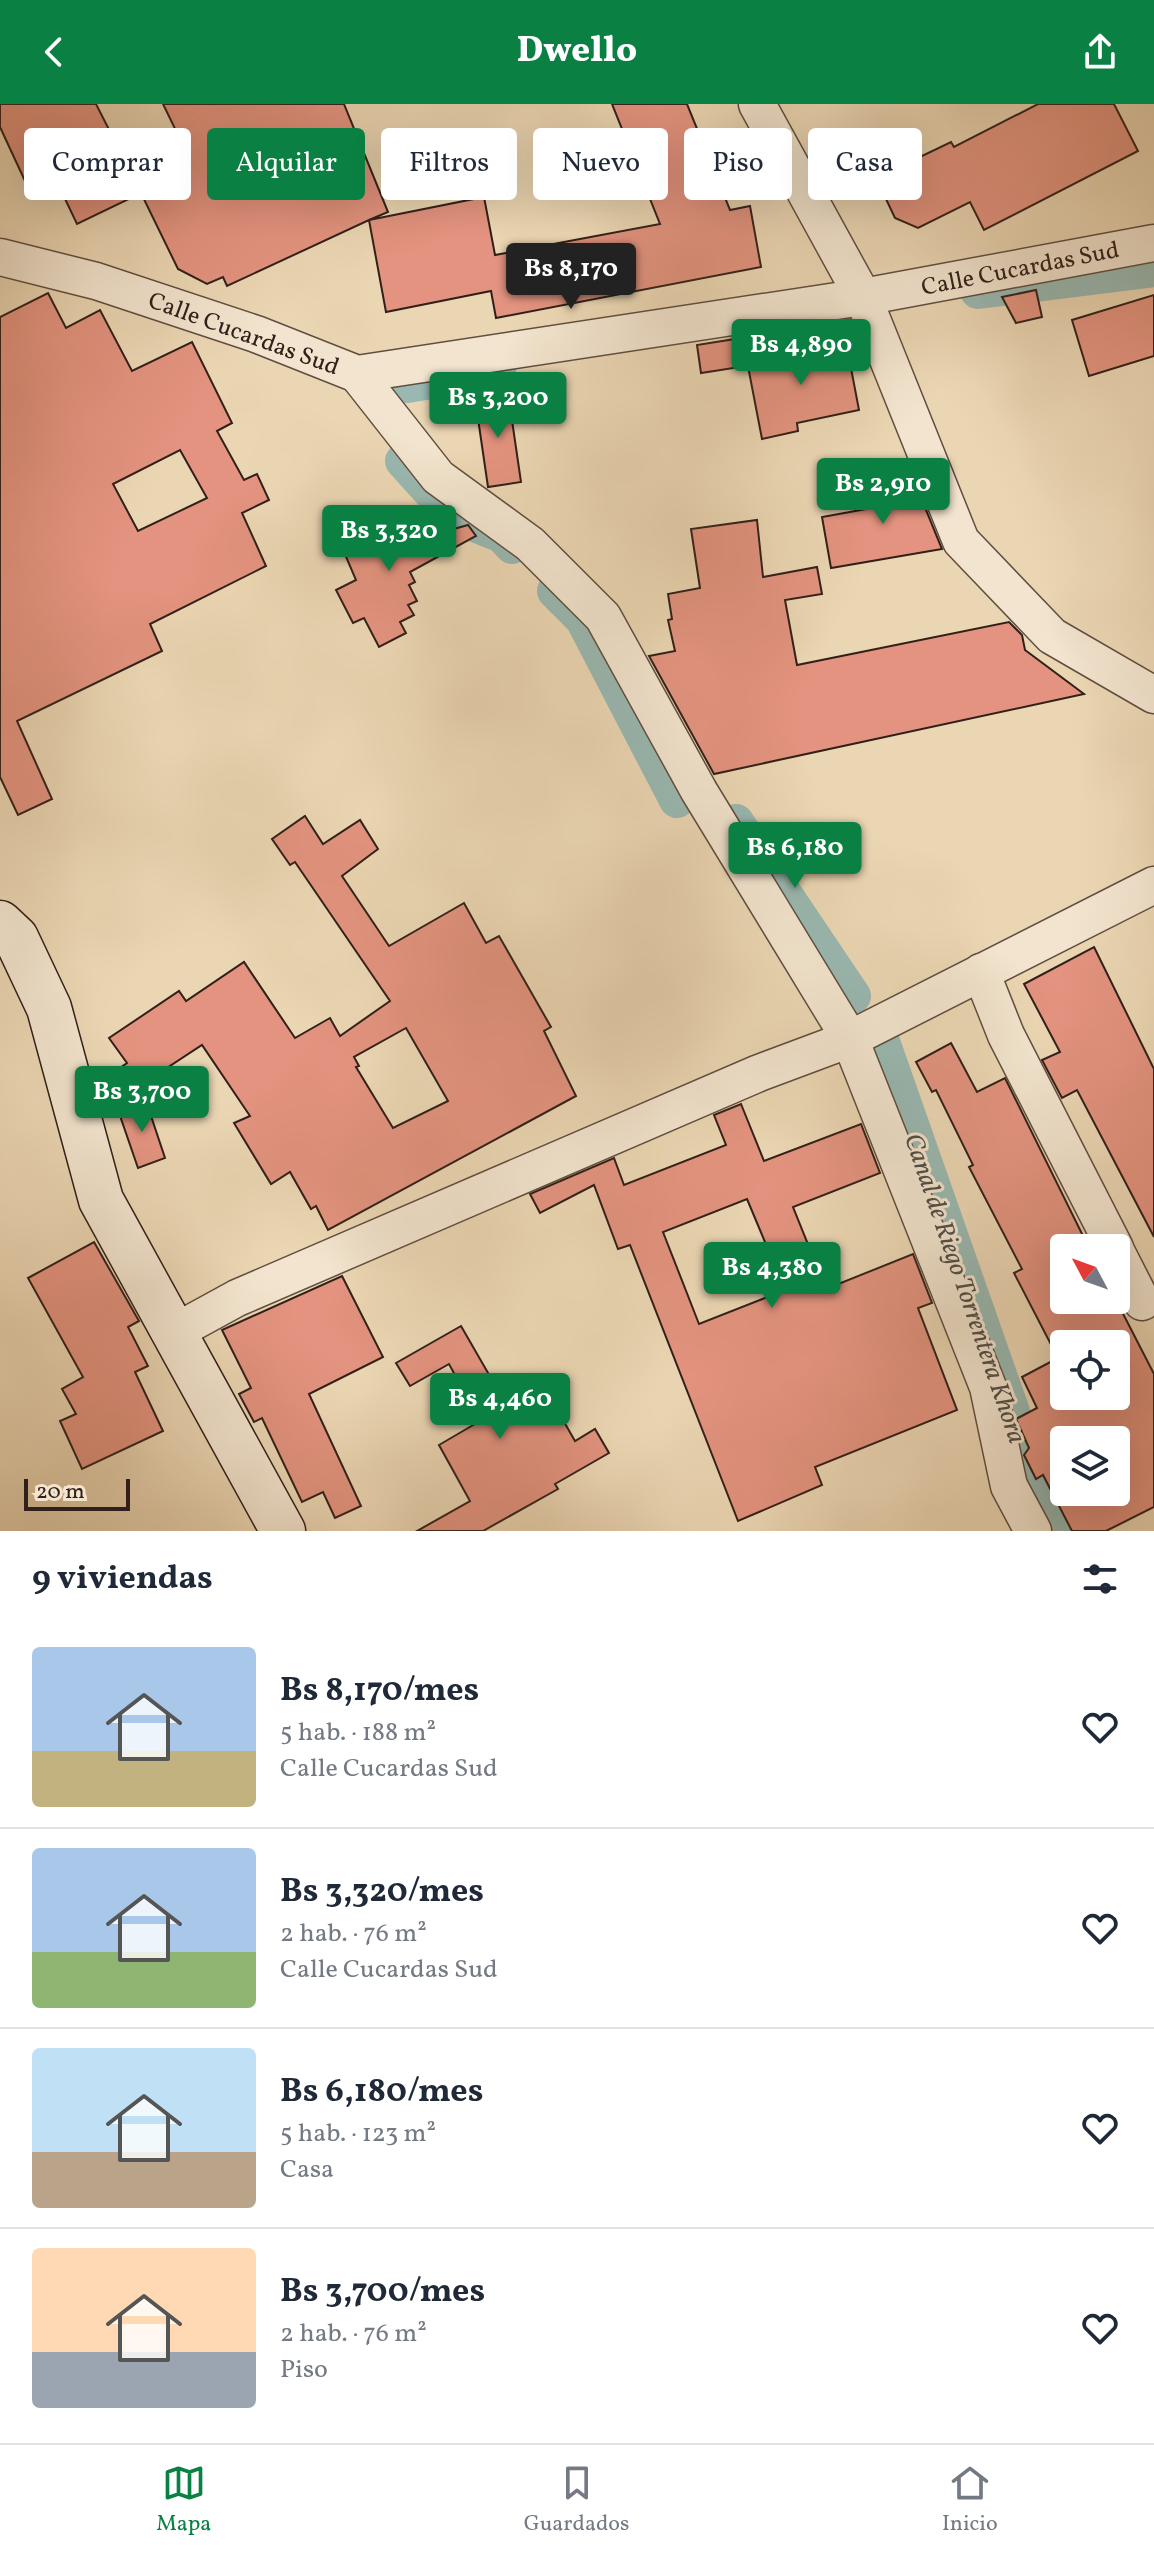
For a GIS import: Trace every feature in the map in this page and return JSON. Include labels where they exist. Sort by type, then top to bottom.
[{"type":"main road","points":[[0,923],[16,938],[49,1008],[101,1200],[283,1531]]},
{"type":"street","points":[[757,104],[863,297],[961,541],[1052,636],[1154,695]]},
{"type":"street","name":"Calle Cucardas Sud","points":[[0,257],[96,281],[256,334],[357,374],[863,297],[1154,243]]},
{"type":"street","points":[[357,374],[438,477],[530,544],[603,617],[699,791],[850,1039],[988,1387],[1009,1486],[1033,1531]]},
{"type":"street","points":[[173,1333],[251,1292],[759,1073],[850,1039],[1154,885]]},
{"type":"street","points":[[981,972],[1006,1035],[1107,1234]]},
{"type":"street","points":[[1130,1278],[1142,1302]]},
{"type":"building","points":[[0,104],[96,104],[108,128],[24,128],[24,179],[0,127]]},
{"type":"building","points":[[163,104],[344,104],[354,128],[207,128],[207,200],[365,200],[365,156],[388,212],[227,286],[223,277],[207,284],[178,269],[144,200],[191,200],[191,128],[175,128]]},
{"type":"building","points":[[612,104],[687,104],[697,128],[684,128],[684,200],[726,200],[730,210],[750,206],[761,267],[496,318],[491,291],[386,312],[369,220],[469,200],[485,200],[495,255],[660,224],[650,200],[668,200],[668,128],[622,128]]},
{"type":"building","points":[[1038,104],[1114,104],[1138,151],[984,230],[970,202],[918,228],[895,218],[886,200],[922,200],[922,156],[951,142],[954,147]]},
{"type":"building","points":[[66,200],[127,200],[77,224]]},
{"type":"building","points":[[1036,290],[1042,317],[1016,323],[1002,297]]},
{"type":"building","points":[[48,293],[66,328],[100,310],[132,371],[192,342],[232,423],[217,431],[244,480],[257,474],[269,500],[242,513],[266,566],[150,624],[162,651],[17,721],[52,799],[18,815],[0,777],[0,317]],"holes":[[[180,450],[207,498],[138,531],[113,484]]]},
{"type":"building","points":[[1154,295],[1154,356],[1089,376],[1072,320]]},
{"type":"building","points":[[735,339],[740,367],[701,373],[697,345]]},
{"type":"building","points":[[846,342],[859,410],[797,423],[798,431],[762,439],[746,356],[788,346],[790,354]]},
{"type":"building","points":[[508,393],[521,482],[488,487],[475,398]]},
{"type":"building","points":[[906,461],[942,549],[831,568],[822,517],[894,504],[885,466]]},
{"type":"building","points":[[392,515],[404,543],[468,525],[476,536],[410,572],[415,582],[409,585],[417,601],[408,605],[414,615],[400,622],[406,633],[379,647],[364,618],[353,623],[336,590],[356,580],[338,538]]},
{"type":"building","points":[[757,520],[763,577],[817,567],[822,594],[785,600],[797,665],[1009,622],[1022,635],[1025,650],[1084,694],[714,774],[649,656],[675,651],[668,620],[672,619],[668,594],[700,588],[691,529]]},
{"type":"building","points":[[305,816],[323,844],[360,820],[378,849],[342,876],[389,946],[464,903],[486,943],[499,936],[551,1027],[544,1031],[576,1096],[328,1230],[316,1206],[311,1209],[290,1172],[271,1184],[234,1123],[250,1116],[202,1045],[135,1089],[120,1068],[127,1063],[109,1038],[179,991],[186,1001],[244,962],[295,1038],[330,1018],[340,1036],[390,1001],[295,862],[290,865],[272,839]],"holes":[[[406,1028],[448,1101],[393,1128],[356,1067],[359,1066],[354,1057]]]},
{"type":"building","points":[[1094,947],[1154,1069],[1154,1237],[1077,1090],[1062,1098],[1042,1060],[1060,1052],[1024,984]]},
{"type":"building","points":[[951,1043],[977,1092],[1005,1078],[1082,1234],[1050,1234],[1050,1314],[1123,1314],[1154,1374],[1154,1507],[1106,1531],[1072,1531],[1059,1506],[1130,1506],[1130,1426],[1050,1426],[1050,1489],[1043,1475],[1036,1479],[1024,1455],[1029,1448],[1016,1419],[1037,1408],[1022,1377],[1050,1362],[1050,1410],[1130,1410],[1130,1330],[1050,1330],[1050,1343],[1014,1273],[1022,1269],[969,1167],[973,1165],[936,1090],[932,1092],[916,1062]]},
{"type":"building","points":[[146,1101],[165,1158],[138,1168],[118,1110]]},
{"type":"building","points":[[741,1104],[764,1161],[861,1124],[880,1173],[793,1207],[826,1289],[913,1254],[932,1303],[918,1308],[957,1410],[815,1467],[822,1485],[738,1521],[630,1245],[618,1249],[594,1185],[540,1213],[530,1194],[614,1158],[624,1185],[726,1145],[714,1115]],"holes":[[[747,1199],[785,1290],[699,1324],[663,1232]]]},
{"type":"building","points":[[94,1242],[139,1321],[128,1327],[148,1366],[135,1372],[163,1431],[82,1469],[60,1421],[76,1414],[62,1389],[83,1377],[28,1278]]},
{"type":"building","points":[[342,1276],[383,1357],[309,1394],[361,1506],[335,1518],[323,1492],[302,1502],[262,1418],[254,1422],[239,1394],[251,1388],[222,1330]]},
{"type":"building","points":[[461,1326],[507,1406],[543,1385],[575,1441],[595,1429],[609,1453],[555,1484],[558,1489],[483,1531],[417,1531],[470,1501],[439,1445],[480,1421],[449,1364],[410,1386],[396,1363]]},
{"type":"waterway","name":"Canal de Riego Torrentera Khora","points":[[978,291],[1154,269]]},
{"type":"waterway","name":"Canal de Riego Torrentera Khora","points":[[397,383],[407,385],[498,370]]},
{"type":"waterway","name":"Canal de Riego Torrentera Khora","points":[[403,461],[452,515],[502,535],[512,546]]},
{"type":"waterway","name":"Canal de Riego Torrentera Khora","points":[[555,591],[583,619],[677,800]]},
{"type":"waterway","name":"Canal de Riego Torrentera Khora","points":[[736,822],[853,996]]},
{"type":"waterway","name":"Canal de Riego Torrentera Khora","points":[[881,1039],[1012,1412],[1030,1476],[1062,1531]]}]
